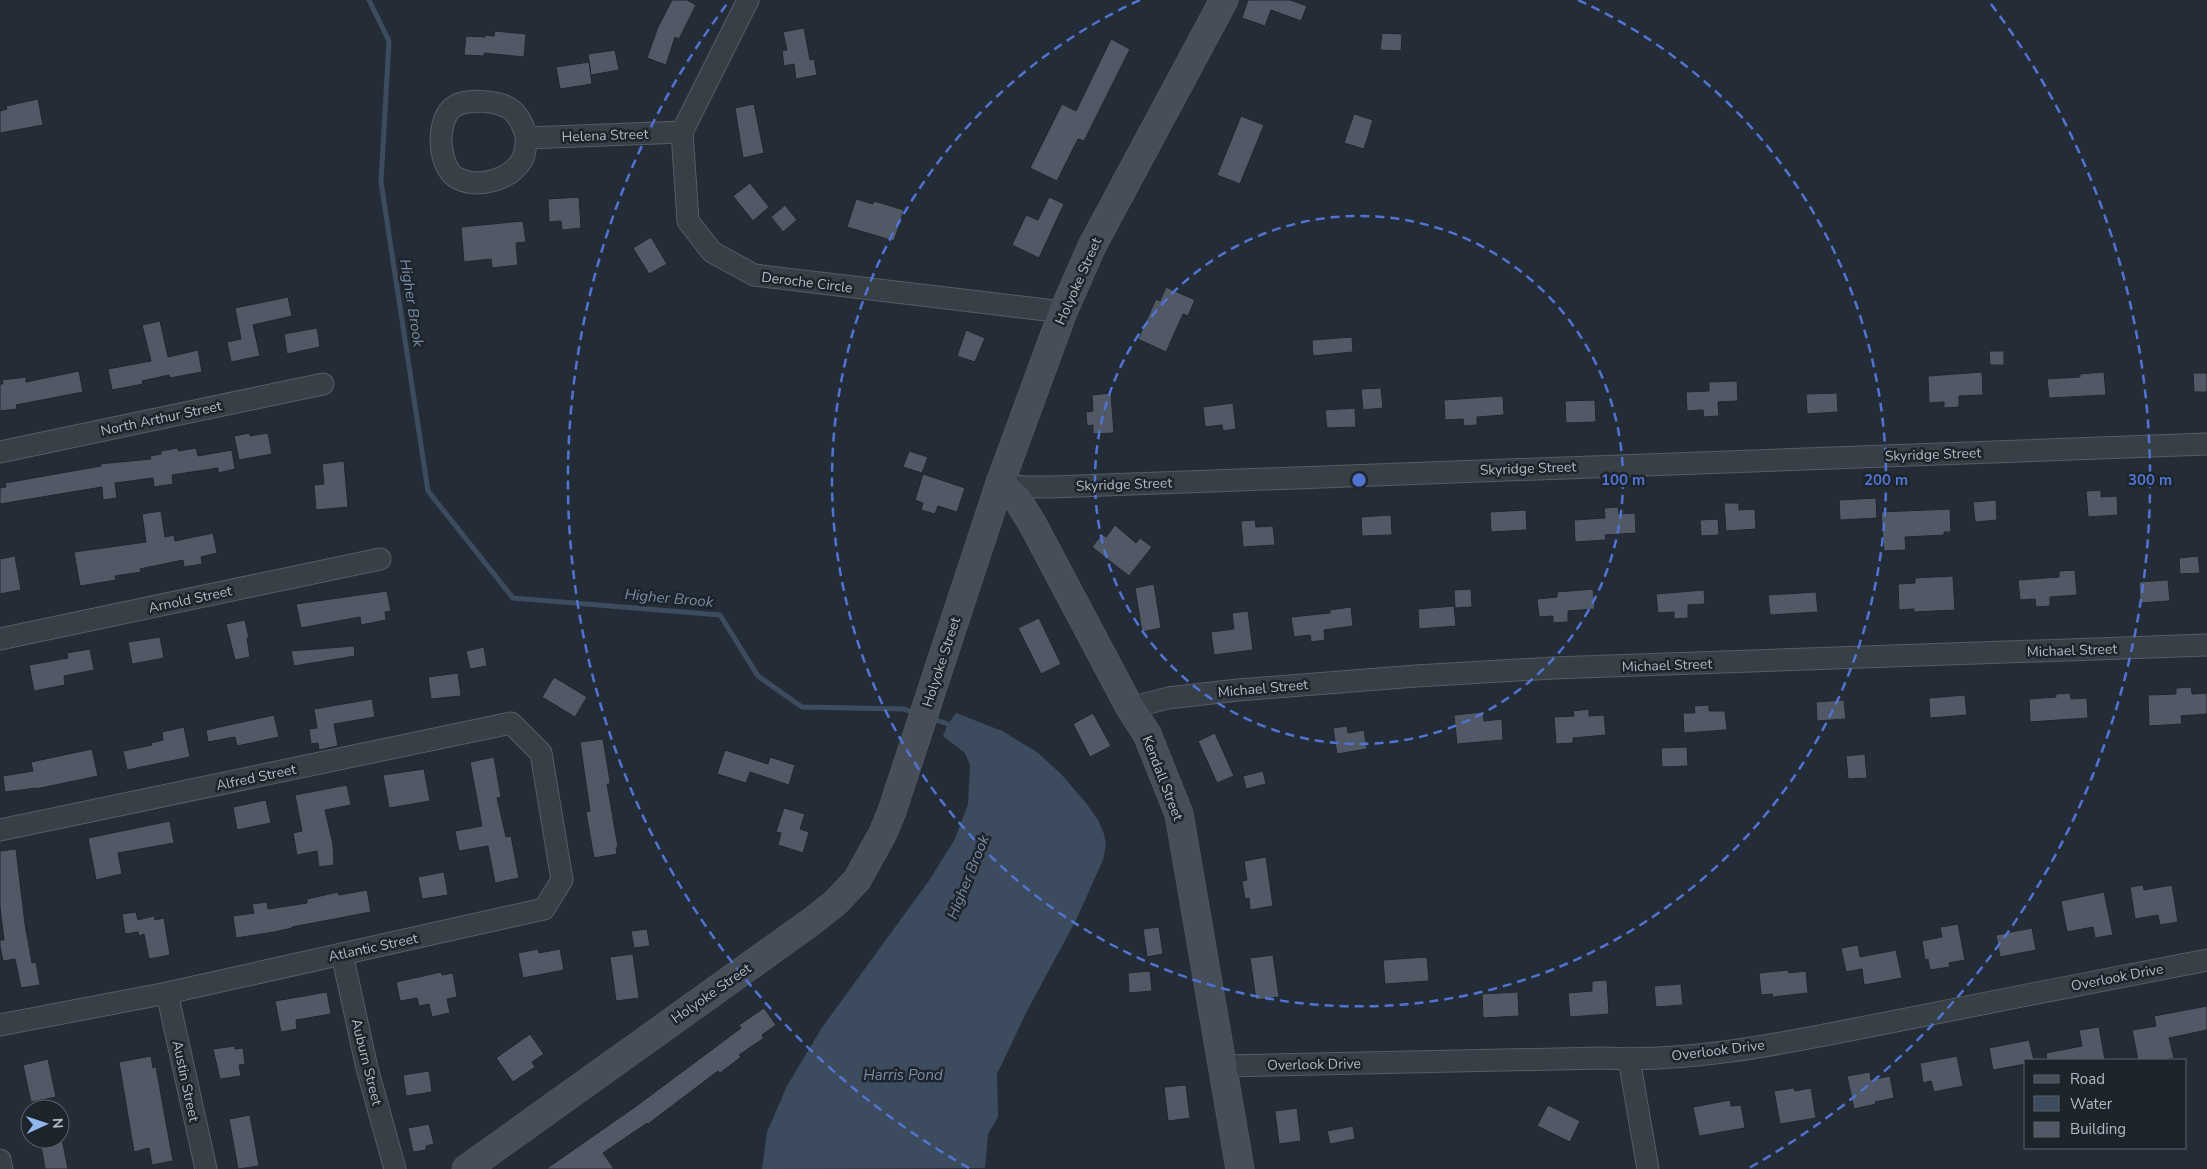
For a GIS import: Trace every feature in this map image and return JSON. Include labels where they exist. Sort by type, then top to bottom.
[{"type":"main road","name":"Holyoke Street","points":[[466,1169],[811,922],[846,892],[864,868],[883,833],[1000,483],[1063,312],[1092,246],[1224,0]]},
{"type":"main road","name":"Kendall Street","points":[[1000,483],[1017,499],[1032,523],[1130,708],[1147,734],[1179,814],[1240,1169]]},
{"type":"street","points":[[682,132],[748,0]]},
{"type":"street","points":[[484,101],[508,107],[521,122],[527,138],[525,153],[518,166],[507,175],[494,181],[461,180],[450,173],[443,162],[444,125],[448,113],[457,105],[484,101]]},
{"type":"street","name":"Helena Street","points":[[527,138],[682,132]]},
{"type":"street","name":"Deroche Circle","points":[[682,132],[688,221],[712,252],[754,276],[1063,312]]},
{"type":"street","name":"North Arthur Street","points":[[0,452],[323,384]]},
{"type":"street","name":"Skyridge Street","points":[[1000,483],[1023,487],[2207,444]]},
{"type":"street","name":"Arnold Street","points":[[0,639],[380,559]]},
{"type":"street","name":"Michael Street","points":[[1130,708],[1168,698],[1247,689],[1416,676],[1553,668],[2207,645]]},
{"type":"street","name":"Alfred Street","points":[[0,830],[511,723]]},
{"type":"street","name":"Atlantic Street","points":[[0,1025],[167,993],[544,909],[562,880],[541,754],[511,723]]},
{"type":"street","name":"Auburn Street","points":[[342,954],[367,1068],[395,1169]]},
{"type":"street","name":"Overlook Drive","points":[[1222,1066],[1603,1058],[1629,1060],[1694,1055],[1827,1035],[2207,960]]},
{"type":"street","name":"Austin Street","points":[[167,993],[206,1169]]},
{"type":"street","points":[[1629,1060],[1648,1169]]},
{"type":"street","points":[[0,1160],[2,1169]]},
{"type":"water","name":"Harris Pond","points":[[956,713],[1002,731],[1037,752],[1061,774],[1086,803],[1098,820],[1106,845],[1103,860],[1076,920],[1027,1011],[997,1074],[998,1117],[988,1134],[985,1168],[762,1169],[767,1132],[787,1086],[821,1029],[928,882],[955,839],[968,804],[970,765],[965,753],[943,736],[948,724]]},
{"type":"building","points":[[672,0],[687,0],[696,5],[679,39],[675,37],[666,65],[647,58],[658,27]]},
{"type":"building","points":[[1248,0],[1290,0],[1307,6],[1301,21],[1271,10],[1265,26],[1242,18]]},
{"type":"building","points":[[804,28],[810,60],[814,59],[817,75],[796,79],[794,64],[784,66],[782,51],[787,50],[783,32]]},
{"type":"building","points":[[495,31],[526,34],[524,57],[484,53],[484,56],[464,55],[466,36],[494,36]]},
{"type":"building","points":[[1382,33],[1402,34],[1401,51],[1380,50]]},
{"type":"building","points":[[1111,39],[1130,49],[1084,141],[1078,139],[1057,181],[1030,168],[1062,104],[1076,111]]},
{"type":"building","points":[[615,50],[619,70],[591,75],[588,54]]},
{"type":"building","points":[[589,62],[592,84],[560,89],[556,67]]},
{"type":"building","points":[[38,99],[43,125],[0,133],[0,111],[7,109],[6,106]]},
{"type":"building","points":[[754,104],[764,153],[743,158],[735,108]]},
{"type":"building","points":[[1354,114],[1373,120],[1364,149],[1344,143]]},
{"type":"building","points":[[1241,116],[1264,125],[1240,184],[1217,175]]},
{"type":"building","points":[[750,183],[769,207],[753,221],[733,196]]},
{"type":"building","points":[[579,197],[581,228],[562,230],[561,221],[549,222],[548,199]]},
{"type":"building","points":[[1049,197],[1064,204],[1039,258],[1012,245],[1026,215],[1038,220]]},
{"type":"building","points":[[856,199],[873,204],[874,201],[904,210],[894,241],[847,227]]},
{"type":"building","points":[[785,205],[797,220],[783,232],[771,217]]},
{"type":"building","points":[[523,221],[526,242],[516,243],[518,265],[492,268],[491,259],[464,262],[461,227]]},
{"type":"building","points":[[651,237],[667,264],[649,274],[633,248]]},
{"type":"building","points":[[1166,287],[1195,300],[1188,316],[1183,314],[1166,352],[1138,339],[1156,299],[1160,301]]},
{"type":"building","points":[[288,297],[292,316],[253,325],[260,356],[231,362],[227,342],[241,339],[235,308]]},
{"type":"building","points":[[160,321],[168,357],[198,350],[202,372],[170,378],[169,375],[142,381],[143,384],[112,390],[108,369],[151,361],[142,325]]},
{"type":"building","points":[[317,328],[320,347],[287,354],[284,334]]},
{"type":"building","points":[[966,330],[985,338],[975,362],[957,356]]},
{"type":"building","points":[[1352,337],[1353,352],[1313,356],[1312,340]]},
{"type":"building","points":[[1989,351],[2004,351],[2004,365],[1990,365]]},
{"type":"building","points":[[79,371],[83,392],[16,405],[17,409],[0,411],[0,384],[3,384],[2,380],[26,377],[26,382]]},
{"type":"building","points":[[1982,372],[1983,395],[1959,396],[1959,407],[1944,408],[1944,402],[1929,403],[1928,376]]},
{"type":"building","points":[[2104,372],[2106,395],[2049,398],[2047,379],[2080,377],[2080,374]]},
{"type":"building","points":[[2193,373],[2207,373],[2207,392],[2194,392]]},
{"type":"building","points":[[1737,381],[1738,401],[1718,402],[1719,416],[1704,417],[1703,410],[1687,411],[1686,392],[1709,391],[1709,382]]},
{"type":"building","points":[[1381,388],[1383,408],[1363,410],[1361,389]]},
{"type":"building","points":[[1111,393],[1114,433],[1093,434],[1093,425],[1087,426],[1086,412],[1093,411],[1092,395]]},
{"type":"building","points":[[1837,393],[1838,412],[1807,414],[1806,394]]},
{"type":"building","points":[[1503,396],[1504,415],[1477,417],[1477,425],[1464,426],[1463,419],[1445,420],[1444,400]]},
{"type":"building","points":[[1595,400],[1596,422],[1566,423],[1565,401]]},
{"type":"building","points":[[1233,403],[1236,429],[1223,431],[1222,425],[1205,427],[1203,407]]},
{"type":"building","points":[[1355,408],[1356,427],[1327,428],[1325,410]]},
{"type":"building","points":[[250,433],[250,436],[268,433],[272,454],[239,460],[234,436]]},
{"type":"building","points":[[178,448],[178,451],[196,448],[198,456],[232,450],[235,469],[218,473],[218,468],[172,475],[173,484],[154,487],[153,478],[115,483],[117,498],[103,500],[102,487],[0,504],[0,488],[6,487],[5,483],[101,466],[100,464],[151,459],[150,456],[161,454],[161,451]]},
{"type":"building","points":[[909,451],[928,457],[922,473],[903,467]]},
{"type":"building","points":[[344,461],[348,507],[316,510],[314,485],[324,484],[322,464]]},
{"type":"building","points":[[923,474],[965,488],[957,512],[938,506],[935,514],[921,510],[923,503],[915,500]]},
{"type":"building","points":[[2101,490],[2101,497],[2117,496],[2118,515],[2088,517],[2086,491]]},
{"type":"building","points":[[1876,498],[1877,518],[1840,520],[1839,500]]},
{"type":"building","points":[[1996,500],[1997,520],[1975,522],[1973,502]]},
{"type":"building","points":[[1724,503],[1739,503],[1739,510],[1755,509],[1756,529],[1726,531]]},
{"type":"building","points":[[1618,507],[1619,514],[1635,513],[1636,533],[1605,535],[1606,540],[1575,542],[1574,520],[1605,518],[1604,508]]},
{"type":"building","points":[[1950,509],[1951,532],[1944,532],[1944,535],[1905,537],[1906,550],[1884,551],[1881,512]]},
{"type":"building","points":[[1526,510],[1527,530],[1491,532],[1490,512]]},
{"type":"building","points":[[161,511],[165,537],[174,535],[175,541],[213,533],[217,553],[201,557],[202,564],[184,567],[183,560],[140,569],[141,572],[115,576],[116,580],[80,586],[74,552],[146,542],[142,514]]},
{"type":"building","points":[[1391,515],[1392,535],[1362,536],[1361,517]]},
{"type":"building","points":[[1718,519],[1719,535],[1701,536],[1700,520]]},
{"type":"building","points":[[1255,520],[1256,527],[1273,526],[1275,545],[1243,547],[1241,521]]},
{"type":"building","points":[[1115,525],[1136,543],[1140,538],[1152,547],[1129,576],[1092,547],[1102,534],[1106,537]]},
{"type":"building","points":[[15,556],[21,590],[0,594],[0,559]]},
{"type":"building","points":[[2198,556],[2200,573],[2180,574],[2179,558]]},
{"type":"building","points":[[2075,570],[2077,595],[2050,597],[2050,606],[2036,607],[2035,599],[2020,600],[2018,580],[2059,577],[2059,571]]},
{"type":"building","points":[[1953,576],[1955,610],[1914,612],[1914,609],[1899,610],[1898,584],[1915,583],[1915,578]]},
{"type":"building","points":[[2168,580],[2170,601],[2140,603],[2139,582]]},
{"type":"building","points":[[1154,584],[1161,628],[1142,632],[1135,588]]},
{"type":"building","points":[[1471,589],[1472,607],[1455,608],[1454,590]]},
{"type":"building","points":[[1593,589],[1595,609],[1568,611],[1568,622],[1553,623],[1553,616],[1539,617],[1537,599],[1557,597],[1557,592]]},
{"type":"building","points":[[1704,590],[1705,604],[1688,605],[1688,618],[1674,619],[1674,612],[1658,613],[1656,594]]},
{"type":"building","points":[[387,591],[391,611],[385,612],[386,620],[361,625],[360,617],[301,628],[296,604]]},
{"type":"building","points":[[1816,592],[1818,612],[1770,615],[1768,595]]},
{"type":"building","points":[[1454,606],[1456,626],[1419,629],[1418,609]]},
{"type":"building","points":[[1351,607],[1353,626],[1324,630],[1325,640],[1311,642],[1310,635],[1294,637],[1291,617],[1330,613],[1330,610]]},
{"type":"building","points":[[1248,611],[1253,650],[1214,655],[1211,632],[1234,629],[1232,613]]},
{"type":"building","points":[[1039,618],[1061,664],[1041,674],[1018,628]]},
{"type":"building","points":[[245,620],[249,638],[247,638],[250,657],[235,660],[226,624]]},
{"type":"building","points":[[160,637],[164,658],[132,664],[128,642]]},
{"type":"building","points":[[354,646],[355,656],[294,666],[291,651]]},
{"type":"building","points":[[484,647],[487,666],[470,669],[466,651]]},
{"type":"building","points":[[90,649],[94,670],[64,676],[65,685],[34,691],[29,665],[68,658],[67,653]]},
{"type":"building","points":[[458,673],[461,696],[431,699],[428,677]]},
{"type":"building","points":[[554,677],[587,697],[575,717],[542,697]]},
{"type":"building","points":[[2191,687],[2192,694],[2207,693],[2207,714],[2181,716],[2182,724],[2149,726],[2148,695],[2176,694],[2176,688]]},
{"type":"building","points":[[2070,693],[2071,699],[2087,698],[2088,718],[2030,722],[2029,699],[2056,697],[2056,694]]},
{"type":"building","points":[[1965,695],[1967,715],[1930,718],[1929,698]]},
{"type":"building","points":[[372,699],[375,717],[334,724],[338,746],[319,750],[318,743],[311,744],[309,729],[317,728],[314,709]]},
{"type":"building","points":[[1844,700],[1846,719],[1817,721],[1816,702]]},
{"type":"building","points":[[1709,705],[1709,711],[1725,711],[1727,730],[1684,733],[1683,713],[1695,713],[1694,706]]},
{"type":"building","points":[[1589,709],[1589,716],[1604,715],[1606,735],[1573,738],[1573,743],[1556,744],[1554,717],[1574,716],[1573,711]]},
{"type":"building","points":[[1483,712],[1484,721],[1502,719],[1503,740],[1457,744],[1454,715]]},
{"type":"building","points":[[1093,713],[1111,746],[1090,757],[1073,724]]},
{"type":"building","points":[[274,715],[279,737],[237,746],[235,737],[208,742],[206,730]]},
{"type":"building","points":[[1347,726],[1348,733],[1364,730],[1367,749],[1337,754],[1333,728]]},
{"type":"building","points":[[184,727],[190,757],[127,770],[123,751],[152,745],[151,743],[163,740],[162,732]]},
{"type":"building","points":[[1215,733],[1234,776],[1217,783],[1198,741]]},
{"type":"building","points":[[603,739],[610,781],[610,784],[607,784],[618,847],[616,848],[617,854],[594,858],[586,812],[590,811],[580,742]]},
{"type":"building","points":[[1687,747],[1688,766],[1662,767],[1661,748]]},
{"type":"building","points":[[92,749],[98,776],[36,789],[5,792],[3,776],[33,771],[31,762]]},
{"type":"building","points":[[725,750],[768,764],[770,757],[795,765],[789,785],[750,772],[746,783],[717,774]]},
{"type":"building","points":[[1865,754],[1867,778],[1848,779],[1846,756]]},
{"type":"building","points":[[494,757],[501,797],[497,798],[506,837],[511,836],[519,878],[495,883],[488,846],[459,851],[455,831],[482,826],[470,762]]},
{"type":"building","points":[[424,769],[430,801],[389,808],[383,775]]},
{"type":"building","points":[[1263,771],[1266,784],[1246,789],[1243,776]]},
{"type":"building","points":[[347,785],[351,805],[325,810],[333,844],[334,865],[319,867],[317,851],[297,855],[293,833],[302,831],[295,795]]},
{"type":"building","points":[[266,800],[271,823],[237,830],[233,807]]},
{"type":"building","points":[[784,808],[805,814],[800,829],[809,832],[803,853],[778,845],[781,833],[776,832]]},
{"type":"building","points":[[170,821],[174,843],[118,853],[122,874],[96,880],[88,838]]},
{"type":"building","points":[[16,849],[25,924],[32,963],[36,962],[40,985],[21,988],[15,959],[3,961],[0,946],[0,940],[4,940],[0,907],[0,851]]},
{"type":"building","points":[[1266,857],[1273,906],[1250,910],[1249,898],[1245,899],[1242,881],[1247,880],[1244,861]]},
{"type":"building","points":[[444,872],[448,895],[422,899],[418,877]]},
{"type":"building","points":[[2143,885],[2144,890],[2172,885],[2178,922],[2160,925],[2158,915],[2135,919],[2130,887]]},
{"type":"building","points":[[367,890],[371,912],[236,938],[233,916],[254,913],[252,904],[267,902],[268,909],[307,903],[307,899],[338,892],[339,895]]},
{"type":"building","points":[[2104,892],[2113,935],[2095,938],[2093,927],[2067,932],[2061,901]]},
{"type":"building","points":[[136,912],[138,920],[154,916],[155,920],[164,918],[170,955],[149,959],[144,934],[139,936],[138,932],[125,934],[122,914]]},
{"type":"building","points":[[1958,924],[1965,960],[1949,963],[1950,967],[1930,970],[1928,959],[1925,960],[1922,941],[1942,937],[1940,927]]},
{"type":"building","points":[[1159,927],[1163,954],[1147,957],[1143,929]]},
{"type":"building","points":[[2032,928],[2036,950],[2000,957],[1996,935]]},
{"type":"building","points":[[647,929],[650,946],[634,948],[631,931]]},
{"type":"building","points":[[1858,945],[1860,957],[1896,950],[1902,978],[1864,985],[1862,969],[1846,972],[1841,948]]},
{"type":"building","points":[[538,949],[539,953],[560,949],[564,970],[523,978],[518,953]]},
{"type":"building","points":[[633,954],[639,998],[616,1001],[610,957]]},
{"type":"building","points":[[1273,955],[1279,997],[1256,1000],[1250,958]]},
{"type":"building","points":[[1427,957],[1429,981],[1385,984],[1383,960]]},
{"type":"building","points":[[1788,970],[1789,973],[1806,971],[1808,993],[1773,997],[1772,994],[1761,995],[1759,973]]},
{"type":"building","points":[[1150,971],[1152,991],[1129,993],[1128,973]]},
{"type":"building","points":[[441,972],[442,975],[453,973],[457,997],[447,999],[450,1013],[432,1017],[429,1004],[419,1006],[417,998],[400,1001],[396,982]]},
{"type":"building","points":[[1607,980],[1609,1014],[1570,1017],[1568,993],[1592,991],[1592,981]]},
{"type":"building","points":[[1681,984],[1683,1005],[1656,1007],[1654,986]]},
{"type":"building","points":[[327,992],[331,1014],[296,1020],[297,1029],[281,1032],[275,1001]]},
{"type":"building","points":[[1518,992],[1519,1016],[1483,1018],[1482,994]]},
{"type":"building","points":[[2207,1006],[2207,1030],[2169,1038],[2174,1058],[2138,1059],[2132,1030],[2156,1026],[2154,1016]]},
{"type":"building","points":[[764,1008],[776,1025],[762,1035],[764,1038],[739,1055],[741,1057],[720,1073],[718,1071],[648,1124],[603,1153],[614,1169],[546,1169],[635,1107],[741,1028],[739,1025]]},
{"type":"building","points":[[2099,1027],[2105,1059],[2047,1059],[2046,1053],[2082,1046],[2079,1030]]},
{"type":"building","points":[[530,1034],[544,1054],[532,1062],[535,1067],[513,1082],[496,1058]]},
{"type":"building","points":[[2029,1040],[2034,1059],[2024,1059],[2024,1064],[1993,1070],[1989,1048]]},
{"type":"building","points":[[235,1046],[235,1049],[243,1048],[245,1064],[239,1065],[241,1076],[220,1079],[213,1049]]},
{"type":"building","points":[[151,1056],[153,1068],[156,1067],[173,1161],[152,1165],[149,1148],[134,1152],[119,1062]]},
{"type":"building","points":[[1957,1056],[1963,1086],[1934,1092],[1931,1081],[1923,1083],[1920,1063]]},
{"type":"building","points":[[48,1059],[56,1097],[30,1099],[23,1065]]},
{"type":"building","points":[[429,1071],[432,1092],[406,1096],[403,1075]]},
{"type":"building","points":[[1870,1072],[1871,1080],[1890,1076],[1894,1098],[1854,1109],[1847,1076]]},
{"type":"building","points":[[1186,1085],[1190,1118],[1168,1121],[1164,1087]]},
{"type":"building","points":[[1794,1088],[1795,1091],[1811,1088],[1816,1118],[1780,1124],[1774,1091]]},
{"type":"building","points":[[1730,1100],[1731,1106],[1741,1105],[1745,1128],[1699,1136],[1693,1107]]},
{"type":"building","points":[[1548,1105],[1580,1121],[1570,1142],[1537,1126]]},
{"type":"building","points":[[1297,1108],[1301,1141],[1279,1144],[1275,1111]]},
{"type":"building","points":[[250,1115],[259,1166],[238,1169],[229,1119]]},
{"type":"building","points":[[429,1124],[434,1144],[426,1146],[426,1150],[413,1152],[408,1128]]},
{"type":"building","points":[[1353,1126],[1355,1139],[1330,1144],[1327,1131]]},
{"type":"building","points":[[42,1149],[64,1149],[68,1169],[45,1169]]},
{"type":"waterway","name":"Higher Brook","points":[[369,0],[389,41],[381,182],[428,491],[513,598],[720,615],[758,676],[802,707],[903,709],[915,713]]},
{"type":"waterway","name":"Higher Brook","points":[[930,718],[948,724],[951,727]]}]
